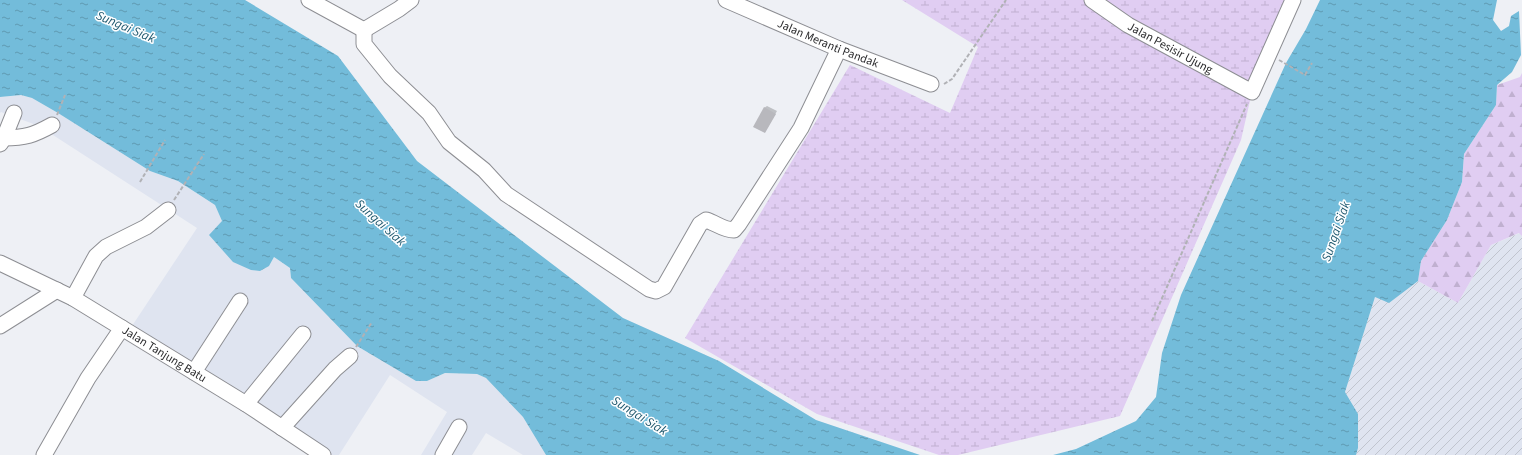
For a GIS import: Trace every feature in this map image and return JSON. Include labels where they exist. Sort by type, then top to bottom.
[{"type":"street","points":[[309,0],[364,30]]},
{"type":"street","points":[[364,30],[411,0]]},
{"type":"street","name":"Jalan Meranti Pandak","points":[[726,0],[840,49],[931,84]]},
{"type":"street","name":"Jalan Pesisir Ujung","points":[[1092,0],[1128,25],[1252,92]]},
{"type":"street","points":[[1252,92],[1293,0]]},
{"type":"street","points":[[364,30],[364,44],[390,76],[429,113],[449,142],[484,170],[506,194],[649,289],[656,290],[664,287],[700,224],[706,220],[727,230],[734,230],[739,224],[801,128],[840,49]]},
{"type":"street","points":[[2,141],[14,113]]},
{"type":"street","points":[[2,141],[34,135],[52,125]]},
{"type":"street","points":[[72,298],[96,256],[106,247],[146,227],[168,210]]},
{"type":"street","name":"Jalan Tanjung Batu","points":[[0,263],[72,298],[246,404],[282,428],[303,450],[323,455]]},
{"type":"street","points":[[0,326],[57,290]]},
{"type":"street","points":[[194,372],[240,301]]},
{"type":"street","points":[[44,455],[88,378],[122,328]]},
{"type":"street","points":[[246,404],[303,334]]},
{"type":"street","points":[[282,428],[335,370],[350,356]]},
{"type":"street","points":[[443,455],[459,427]]},
{"type":"path","points":[[931,84],[942,85],[952,79],[1006,0]]},
{"type":"path","points":[[1285,63],[1305,75],[1312,63]]},
{"type":"path","points":[[1152,321],[1252,92]]},
{"type":"path","points":[[52,125],[65,95]]},
{"type":"path","points":[[140,182],[165,140]]},
{"type":"path","points":[[168,210],[204,154]]},
{"type":"path","points":[[350,356],[372,322]]},
{"type":"shaded area","points":[[21,95],[32,98],[150,171],[178,181],[215,205],[222,221],[269,266],[274,257],[290,268],[291,278],[357,346],[416,381],[427,381],[445,373],[477,374],[486,378],[523,417],[546,455],[523,455],[486,433],[472,455],[421,455],[447,412],[390,375],[339,455],[320,455],[128,332],[197,228],[39,126],[1,112],[0,113],[0,97]]},
{"type":"shaded area","points":[[1520,233],[1522,236],[1522,455],[1356,455],[1358,448],[1345,392],[1375,297],[1389,302],[1418,281],[1458,303],[1491,245]]},
{"type":"green space","points":[[902,0],[1293,0],[1252,92],[1241,140],[1120,416],[958,455],[939,455],[817,414],[685,338],[850,65],[950,113],[978,47]]},
{"type":"green space","points":[[1522,73],[1522,236],[1519,233],[1491,245],[1458,303],[1418,281],[1421,261],[1447,220],[1462,182],[1464,154],[1496,105],[1497,85],[1520,77]]},
{"type":"water","name":"Sungai Siak","points":[[0,0],[245,0],[338,56],[417,161],[623,318],[719,361],[816,420],[920,455],[546,455],[523,417],[486,378],[477,374],[445,373],[427,381],[416,381],[357,346],[291,278],[290,268],[274,257],[269,266],[260,271],[251,270],[233,262],[209,235],[222,221],[215,205],[178,181],[150,171],[32,98],[21,95],[0,97]]},
{"type":"water","name":"Sungai Siak","points":[[1320,0],[1497,0],[1493,20],[1501,31],[1509,26],[1511,16],[1519,11],[1521,55],[1512,72],[1497,85],[1496,105],[1464,154],[1462,182],[1447,220],[1421,261],[1418,281],[1389,303],[1375,297],[1345,392],[1358,414],[1358,448],[1356,455],[1053,455],[1076,449],[1136,421],[1156,397],[1162,353],[1181,295],[1286,63],[1306,29]]},
{"type":"building","points":[[764,107],[776,114],[765,133],[753,127]]}]
